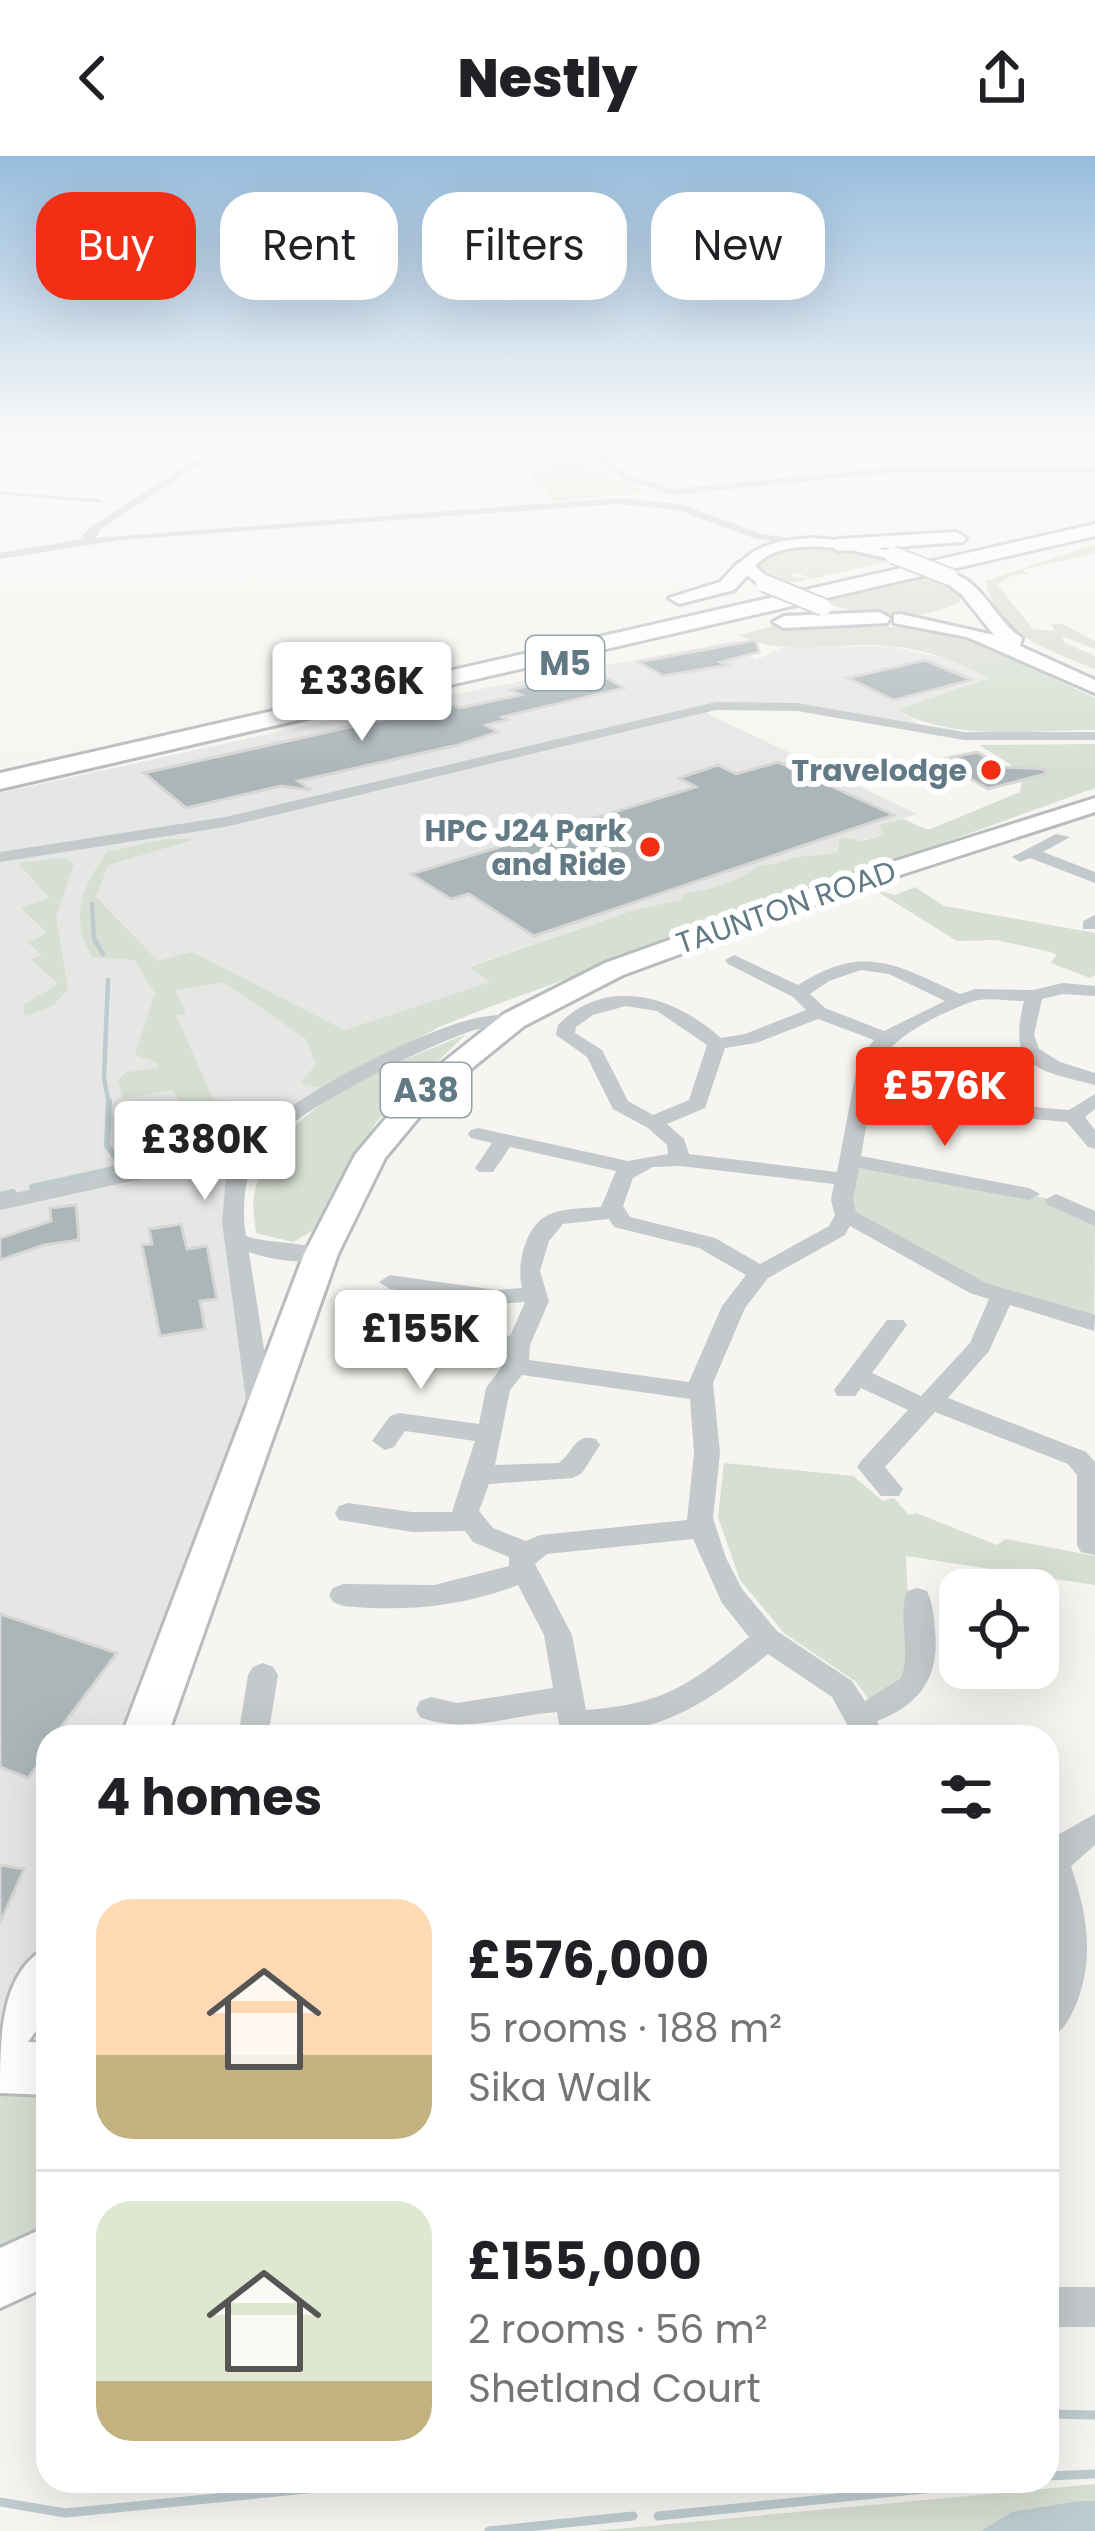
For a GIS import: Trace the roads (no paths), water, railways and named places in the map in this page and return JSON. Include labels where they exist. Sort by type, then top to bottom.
[{"type":"highway","name":"M5","points":[[0,768],[962,552]]},
{"type":"highway","name":"M5","points":[[0,781],[970,552]]},
{"type":"highway","points":[[971,593],[983,574],[1058,552]]},
{"type":"highway","name":"M5","points":[[649,606],[727,586],[745,565]]},
{"type":"highway","name":"M5","points":[[313,697],[608,617]]},
{"type":"highway","name":"M5","points":[[254,723],[770,623],[890,618]]},
{"type":"main road","points":[[765,552],[745,565],[764,583],[823,607],[972,632],[1095,687]]},
{"type":"main road","points":[[875,552],[950,578],[971,593],[992,627],[1010,640],[1095,677]]},
{"type":"main road","points":[[890,618],[954,611],[971,593]]},
{"type":"main road","name":"TAUNTON ROAD","points":[[148,1725],[321,1254],[355,1183],[397,1121],[448,1069],[514,1021],[578,985],[687,940],[1079,813]]},
{"type":"main road","points":[[0,2038],[36,1988]]},
{"type":"main road","points":[[0,2067],[36,2068]]},
{"type":"street","points":[[743,552],[745,565]]},
{"type":"street","points":[[0,857],[246,818],[716,706],[796,707],[964,736],[1092,737]]},
{"type":"street","points":[[1079,813],[1022,856],[1095,878]]},
{"type":"street","points":[[734,960],[799,993],[818,1012],[885,1038]]},
{"type":"street","points":[[799,993],[852,963],[864,962],[879,963],[957,1000]]},
{"type":"street","points":[[864,1725],[842,1689],[767,1639],[721,1579],[700,1528],[707,1453],[700,1392],[734,1306],[760,1273],[837,1230],[846,1215],[847,1170],[872,1052],[885,1038],[957,1000],[986,993],[1034,996],[1094,986]]},
{"type":"street","points":[[1034,996],[1024,1035],[1030,1052],[1053,1066],[1095,1079]]},
{"type":"street","points":[[679,1160],[677,1143],[655,1124],[620,1105],[595,1054],[565,1036],[567,1025],[603,1004],[638,998],[670,1012],[717,1044],[749,1039],[818,1012]]},
{"type":"street","name":"TAUNTON ROAD","points":[[261,1414],[235,1240],[233,1196],[259,1140],[304,1107],[468,1025],[514,1021]]},
{"type":"street","points":[[655,1124],[667,1114],[698,1104],[717,1044]]},
{"type":"street","points":[[866,1080],[906,1085],[975,1108],[1073,1116],[1095,1100]]},
{"type":"street","points":[[1073,1116],[1095,1143]]},
{"type":"street","points":[[478,1134],[635,1166],[679,1160],[847,1170],[1029,1194]]},
{"type":"street","points":[[486,1168],[504,1140]]},
{"type":"street","points":[[612,1212],[612,1198],[635,1166]]},
{"type":"street","points":[[0,1203],[150,1172],[241,1171]]},
{"type":"street","points":[[1056,1200],[1095,1219]]},
{"type":"street","points":[[574,1720],[559,1635],[524,1563],[470,1521],[466,1499],[477,1475],[498,1388],[517,1356],[533,1312],[536,1294],[530,1263],[549,1223],[612,1212],[629,1226],[722,1249],[760,1273]]},
{"type":"street","points":[[846,1215],[949,1274],[1002,1297],[1095,1321]]},
{"type":"street","points":[[235,1240],[266,1251],[321,1254]]},
{"type":"street","points":[[390,1282],[496,1298],[536,1294]]},
{"type":"street","points":[[890,1489],[870,1467],[981,1346],[1002,1297]]},
{"type":"street","points":[[895,1325],[851,1382],[928,1404],[1076,1458],[1090,1473],[1095,1546]]},
{"type":"street","points":[[385,1335],[432,1342],[464,1336],[517,1356],[700,1392]]},
{"type":"street","points":[[386,1441],[399,1421],[488,1434]]},
{"type":"street","points":[[477,1475],[564,1472],[573,1467],[587,1444]]},
{"type":"street","points":[[348,1513],[412,1522],[470,1521]]},
{"type":"street","points":[[344,1595],[388,1600],[440,1597],[524,1563],[541,1545],[700,1528]]},
{"type":"street","points":[[866,1725],[898,1702],[918,1678],[922,1654],[917,1600]]},
{"type":"street","points":[[431,1709],[448,1717],[471,1717],[495,1707],[574,1720],[638,1719],[705,1692],[767,1639]]},
{"type":"street","points":[[255,1725],[263,1675]]},
{"type":"street","points":[[1059,1853],[1095,1828]]},
{"type":"street","points":[[1059,1888],[1075,1938],[1074,1962],[1059,2006]]},
{"type":"street","points":[[1059,2307],[1095,2307]]},
{"type":"waterway","points":[[92,904],[94,939],[103,954]]},
{"type":"waterway","points":[[108,980],[104,1078],[109,1103]]},
{"type":"waterway","points":[[32,1187],[123,1167],[107,1146],[109,1103]]},
{"type":"waterway","points":[[0,1195],[13,1192]]},
{"type":"waterway","points":[[1059,2414],[1095,2415]]},
{"type":"waterway","points":[[1059,2476],[1095,2474]]},
{"type":"waterway","points":[[0,2502],[65,2513],[268,2493]]},
{"type":"waterway","points":[[658,2516],[885,2493]]},
{"type":"waterway","points":[[489,2531],[633,2516]]},
{"type":"place","name":"Travelodge","points":[[991,770]]},
{"type":"place","name":"HPC J24 Park and Ride","points":[[650,847]]}]
